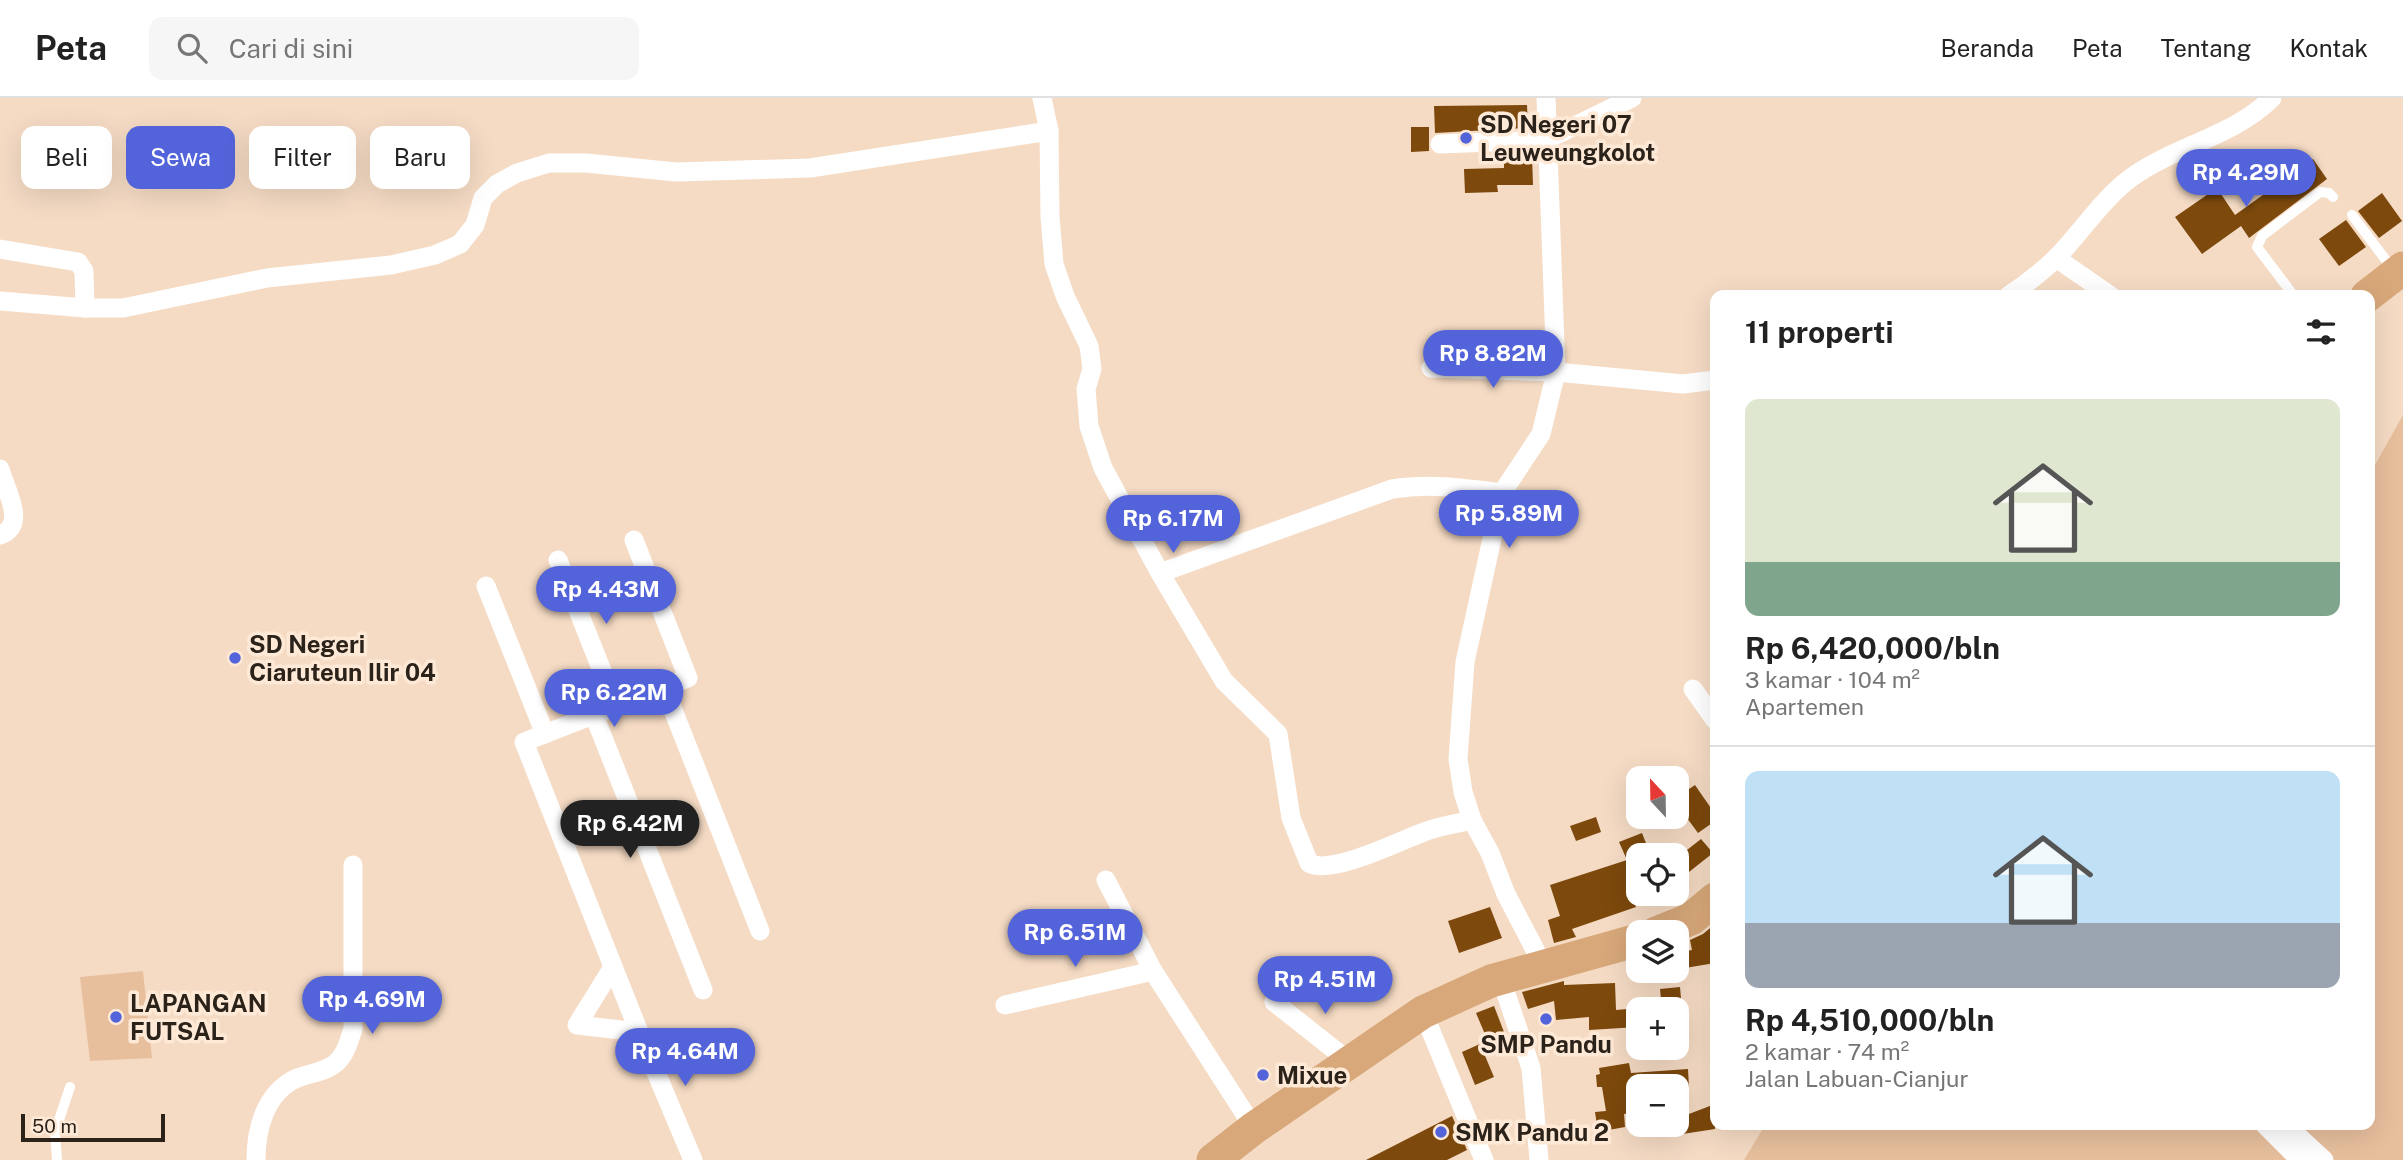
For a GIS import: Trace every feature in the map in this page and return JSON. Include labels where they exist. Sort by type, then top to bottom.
[{"type":"highway","points":[[2374,290],[2399,270]]},
{"type":"highway","points":[[1688,920],[1710,903]]},
{"type":"highway","points":[[1213,1160],[1254,1128],[1423,1012],[1474,988],[1544,965],[1626,943]]},
{"type":"street","points":[[1042,98],[1049,131],[1050,217],[1054,264],[1065,296],[1089,346],[1092,369],[1086,389],[1089,426],[1103,468],[1160,573],[1224,681],[1278,734],[1291,818],[1309,863],[1321,866],[1364,857],[1426,831],[1472,820]]},
{"type":"street","points":[[1544,965],[1506,894],[1490,853],[1472,820],[1463,792],[1458,759],[1465,662],[1502,494],[1541,434],[1556,372],[1546,98]]},
{"type":"street","points":[[1440,144],[1546,140],[1632,98]]},
{"type":"street","points":[[2016,290],[2056,258],[2132,177],[2257,113],[2272,98]]},
{"type":"street","points":[[0,301],[85,308],[123,308],[267,278],[391,265],[435,256],[460,244],[475,225],[483,198],[497,184],[517,173],[549,163],[586,163],[676,172],[810,169],[1049,131]]},
{"type":"street","points":[[0,249],[78,262],[84,271],[85,308]]},
{"type":"street","points":[[2056,258],[2102,290]]},
{"type":"street","points":[[1431,368],[1556,372],[1682,384],[1710,381]]},
{"type":"street","points":[[0,469],[13,510],[14,524],[7,533],[0,535]]},
{"type":"street","points":[[1160,573],[1392,489],[1415,485],[1446,485],[1502,494]]},
{"type":"street","points":[[634,540],[688,677],[524,743],[639,1032],[694,1160]]},
{"type":"street","points":[[558,560],[616,706]]},
{"type":"street","points":[[486,586],[545,734]]},
{"type":"street","points":[[664,687],[760,931]]},
{"type":"street","points":[[1693,689],[1710,713]]},
{"type":"street","points":[[594,715],[703,990]]},
{"type":"street","points":[[256,1160],[259,1128],[273,1097],[296,1079],[321,1072],[335,1063],[345,1053],[353,1029],[353,865]]},
{"type":"street","points":[[1106,880],[1153,971],[1254,1128]]},
{"type":"street","points":[[613,967],[577,1025],[639,1032]]},
{"type":"street","points":[[1005,1005],[1153,971]]},
{"type":"street","points":[[1501,979],[1531,1068],[1539,1160]]},
{"type":"street","points":[[1274,1002],[1350,1062]]},
{"type":"street","points":[[1423,1012],[1484,1160]]},
{"type":"street","points":[[2270,1130],[2300,1160]]},
{"type":"street","points":[[2292,1130],[2325,1160]]},
{"type":"lane","points":[[2289,290],[2257,247],[2262,236],[2320,192],[2329,193],[2333,197]]},
{"type":"lane","points":[[2352,215],[2399,270]]},
{"type":"lane","points":[[57,1160],[55,1132],[70,1087]]},
{"type":"shaded area","points":[[2403,415],[2403,1160],[1744,1160],[1762,1130],[2375,1130],[2375,465]]},
{"type":"shaded area","name":"LAPANGAN FUTSAL","points":[[143,971],[152,1058],[90,1061],[80,977]]},
{"type":"building","points":[[1527,105],[1528,128],[1435,133],[1434,106]]},
{"type":"building","points":[[1411,127],[1429,127],[1429,151],[1411,152]]},
{"type":"building","points":[[1504,154],[1532,155],[1533,185],[1497,185],[1498,192],[1465,193],[1464,169],[1504,168]]},
{"type":"building","points":[[2313,159],[2327,179],[2249,238],[2241,226],[2202,254],[2175,217],[2217,188],[2235,215]]},
{"type":"building","points":[[2382,193],[2402,221],[2379,238],[2358,211]]},
{"type":"building","points":[[2346,220],[2366,247],[2339,266],[2319,239]]},
{"type":"building","points":[[1695,785],[1710,807],[1710,825],[1698,833],[1689,821],[1689,789]]},
{"type":"building","points":[[1596,817],[1601,832],[1576,841],[1570,826]]},
{"type":"building","points":[[1642,833],[1646,843],[1626,843],[1626,858],[1619,842]]},
{"type":"building","points":[[1701,839],[1710,850],[1710,855],[1689,872],[1689,848]]},
{"type":"building","points":[[1626,860],[1626,906],[1636,907],[1572,929],[1576,937],[1554,943],[1548,920],[1560,916],[1550,885]]},
{"type":"building","points":[[1490,907],[1502,938],[1459,953],[1448,921]]},
{"type":"building","points":[[1710,928],[1710,964],[1689,967],[1689,951],[1692,950],[1690,940]]},
{"type":"building","points":[[1564,981],[1564,985],[1615,983],[1616,1010],[1626,1009],[1626,1028],[1589,1030],[1589,1017],[1556,1020],[1554,1001],[1528,1009],[1522,992]]},
{"type":"building","points":[[1680,987],[1681,997],[1661,997],[1660,989]]},
{"type":"building","points":[[1494,1006],[1504,1032],[1487,1039],[1476,1013]]},
{"type":"building","points":[[1480,1044],[1494,1077],[1475,1085],[1462,1052]]},
{"type":"building","points":[[1629,1063],[1631,1073],[1688,1069],[1688,1074],[1626,1074],[1625,1127],[1598,1132],[1595,1112],[1606,1111],[1602,1087],[1597,1087],[1596,1075],[1600,1074],[1599,1068]]},
{"type":"building","points":[[1710,1106],[1710,1130],[1689,1133],[1689,1114]]},
{"type":"building","name":"SMK Pandu 2","points":[[1452,1116],[1467,1150],[1447,1160],[1366,1160]]},
{"type":"place","name":"SD Negeri 07 Leuweungkolot","points":[[1466,138]]},
{"type":"place","name":"SD Negeri Ciaruteun Ilir 04","points":[[235,658]]},
{"type":"place","name":"LAPANGAN FUTSAL","points":[[116,1017]]},
{"type":"place","name":"SMP Pandu","points":[[1546,1019]]},
{"type":"place","name":"Mixue","points":[[1263,1075]]},
{"type":"place","name":"SMK Pandu 2","points":[[1441,1132]]}]
